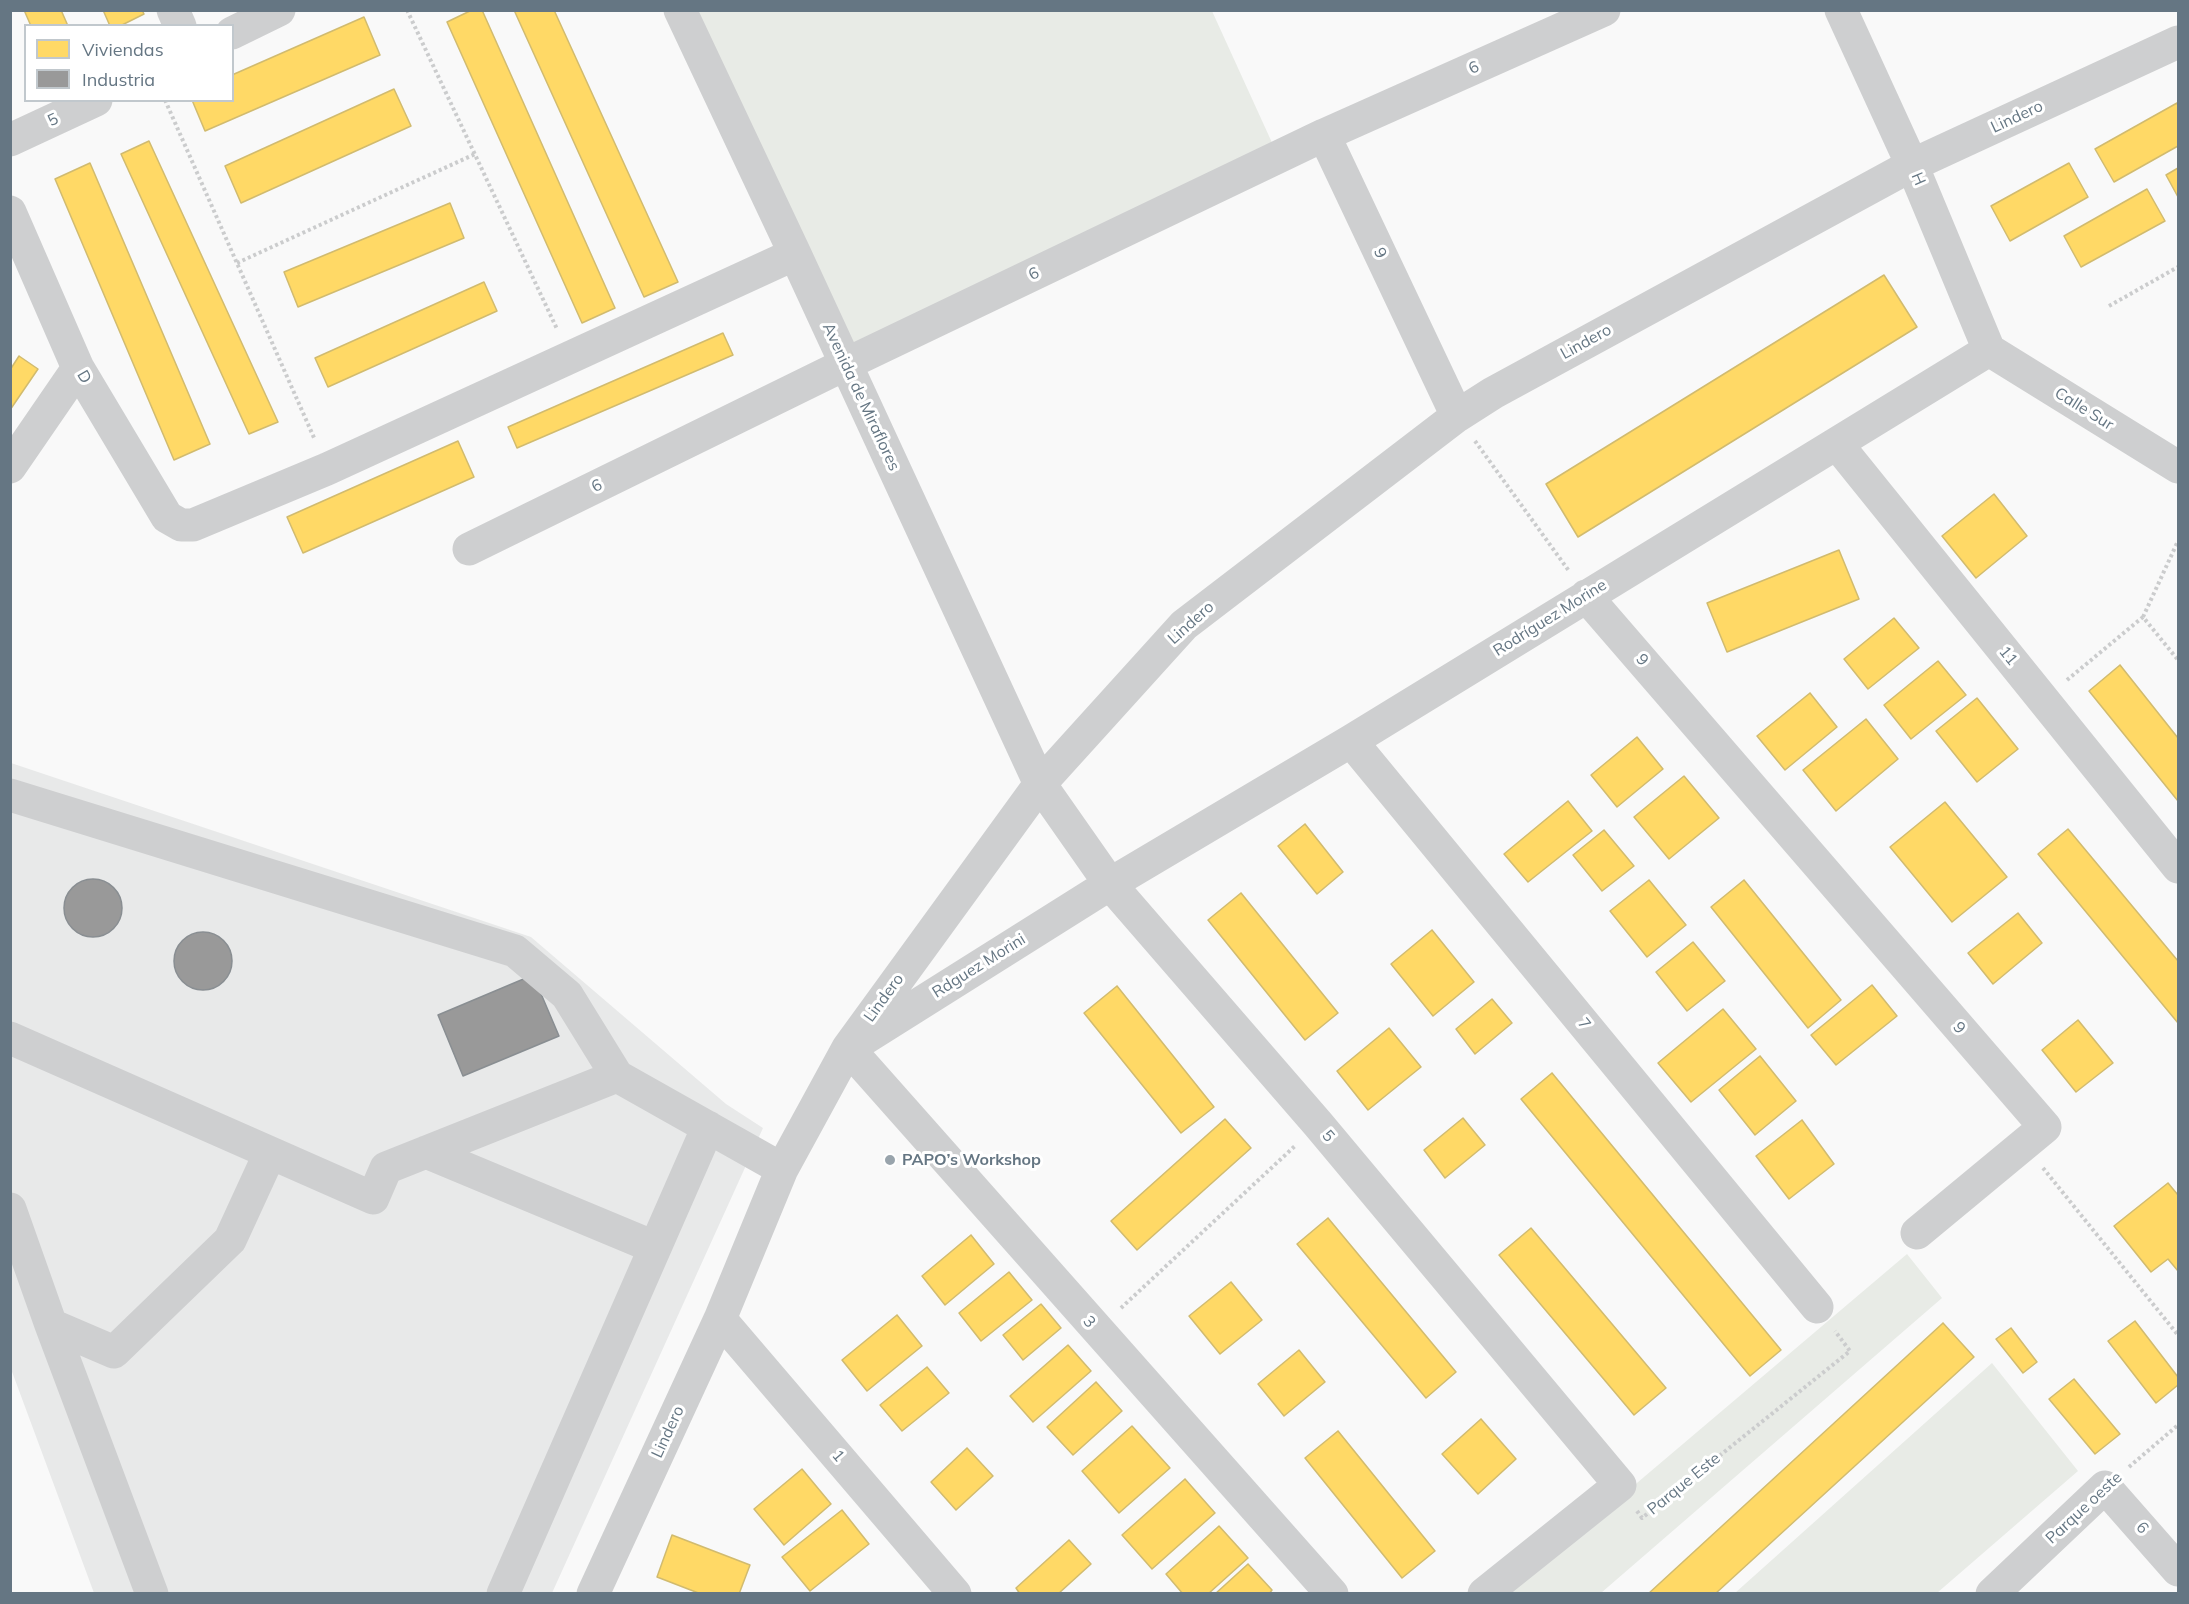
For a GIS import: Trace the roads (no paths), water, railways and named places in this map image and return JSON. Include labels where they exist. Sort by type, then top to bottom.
[{"type":"street","points":[[172,10],[179,24]]},
{"type":"street","points":[[234,32],[279,10]]},
{"type":"street","name":"Avenida de Miraflores","points":[[680,10],[1040,784]]},
{"type":"street","name":"6","points":[[469,549],[846,364],[1324,135],[1604,10]]},
{"type":"street","name":"H","points":[[1841,10],[1912,165],[1989,350]]},
{"type":"street","name":"Lindero","points":[[593,1593],[720,1318],[782,1169],[848,1048],[1040,784],[1184,625],[1457,416],[1503,388],[1912,165],[2178,42]]},
{"type":"street","name":"5","points":[[10,140],[92,102]]},
{"type":"street","name":"9","points":[[1324,135],[1457,416]]},
{"type":"street","name":"D","points":[[10,212],[78,368],[166,517],[181,525],[193,525],[327,469],[795,254]]},
{"type":"street","name":"Rodríguez Morine","points":[[1110,884],[1351,741],[1989,350]]},
{"type":"street","name":"Calle Sur","points":[[1989,350],[2178,467]]},
{"type":"street","points":[[10,467],[78,368]]},
{"type":"street","name":"11","points":[[1837,444],[2178,867]]},
{"type":"street","name":"9","points":[[1587,596],[2045,1126],[1917,1233]]},
{"type":"street","name":"7","points":[[1351,741],[1817,1307]]},
{"type":"street","name":"5","points":[[1040,784],[1110,884],[1318,1124],[1620,1485],[1484,1593]]},
{"type":"street","points":[[10,795],[514,951],[567,995],[617,1076],[782,1169]]},
{"type":"street","name":"Rdguez Morini","points":[[848,1048],[1110,884]]},
{"type":"street","points":[[10,1038],[373,1198],[386,1168],[617,1076]]},
{"type":"street","name":"3","points":[[848,1048],[1332,1593]]},
{"type":"street","points":[[503,1593],[708,1127]]},
{"type":"street","points":[[426,1152],[654,1247]]},
{"type":"street","points":[[51,1325],[114,1352],[230,1240],[270,1153]]},
{"type":"street","points":[[10,1209],[152,1593]]},
{"type":"street","name":"1","points":[[720,1318],[955,1593]]},
{"type":"street","name":"6","points":[[2105,1487],[2178,1570]]},
{"type":"street","name":"Parque oeste","points":[[1992,1593],[2105,1487]]},
{"type":"place","name":"PAPO’s Workshop","points":[[890,1160]]}]
